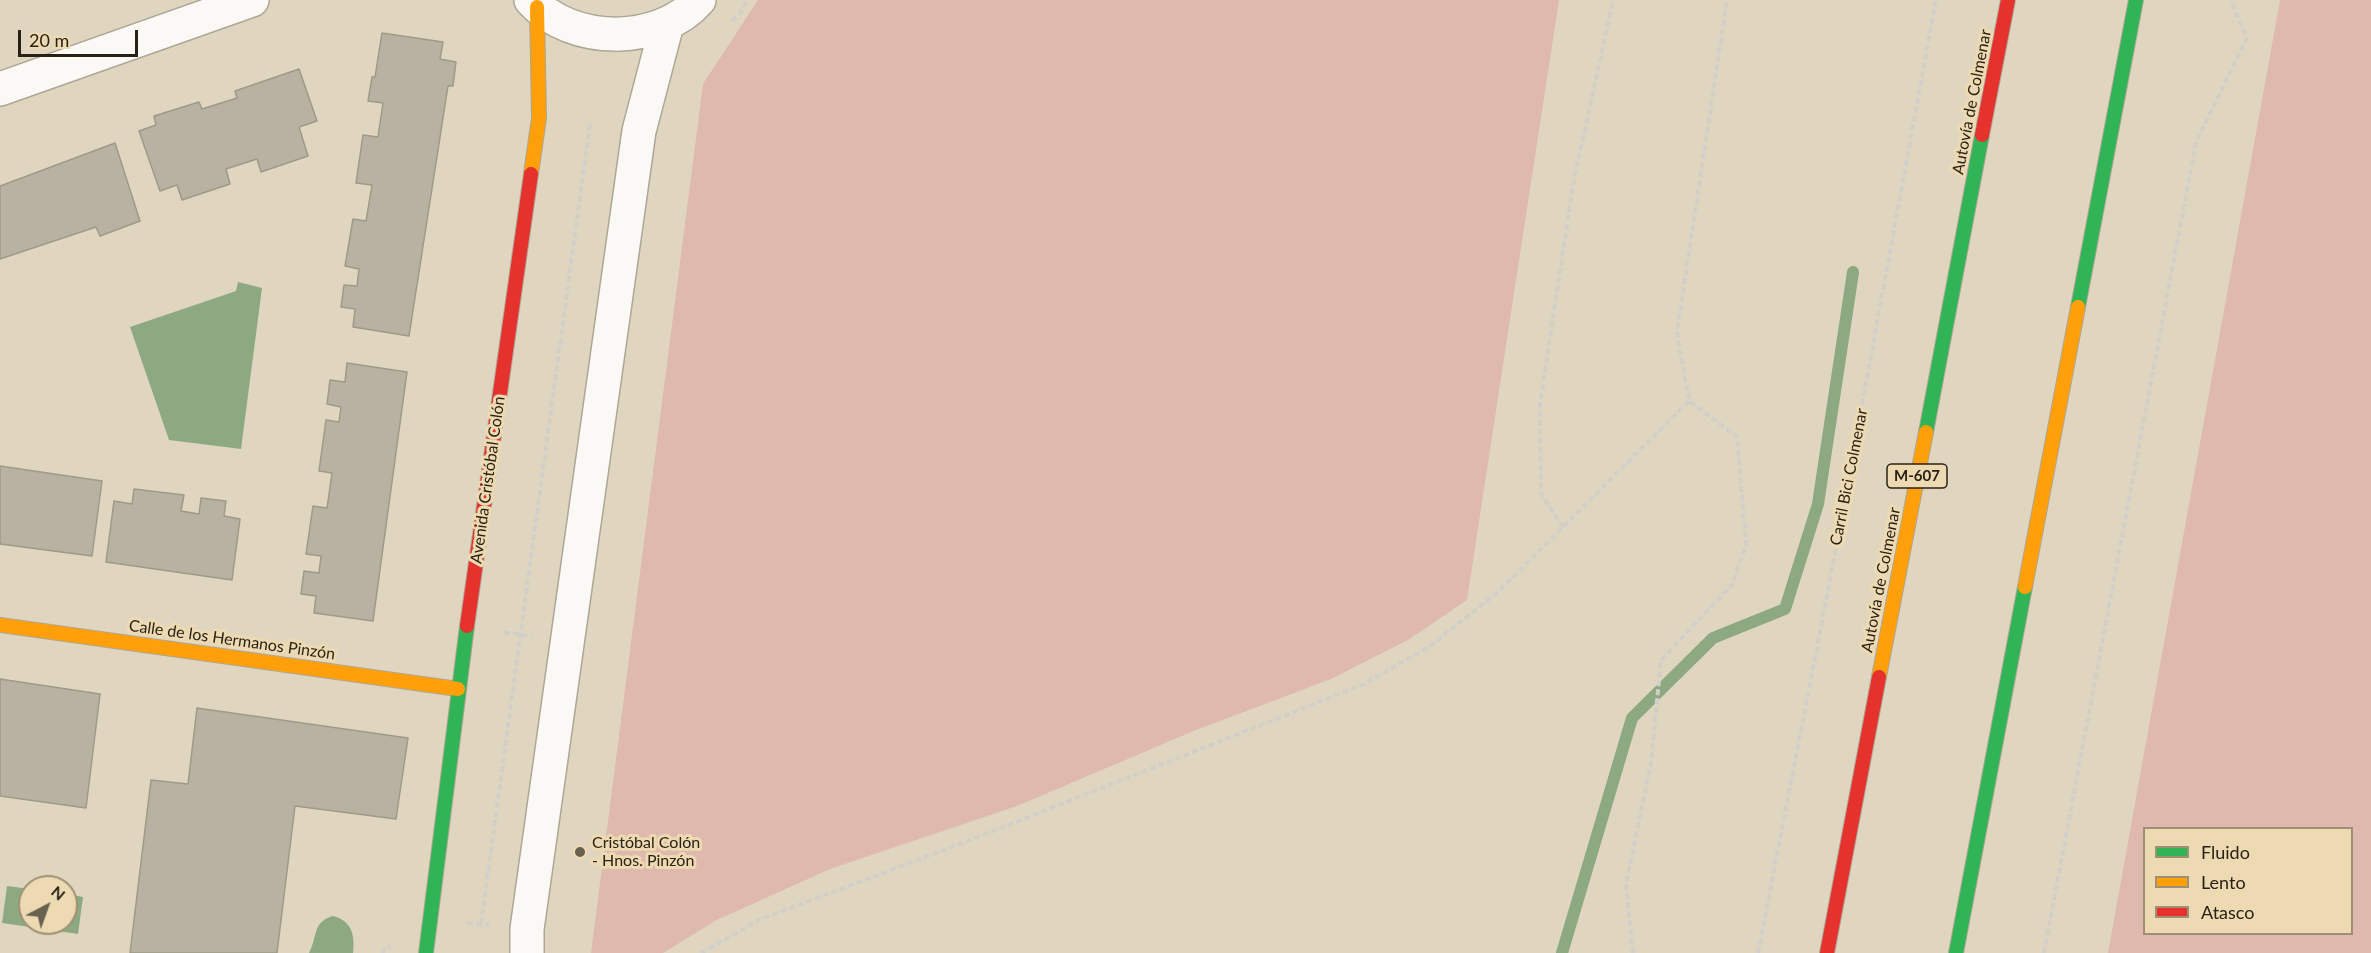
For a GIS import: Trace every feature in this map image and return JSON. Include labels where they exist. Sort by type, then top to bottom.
[{"type":"main road","name":"Autovía de Colmenar","points":[[1827,953],[2008,0]]},
{"type":"main road","points":[[1956,953],[2136,0]]},
{"type":"main road","name":"Avenida Cristóbal Colón","points":[[426,953],[458,689],[539,118],[534,3]]},
{"type":"main road","name":"Calle de los Hermanos Pinzón","points":[[0,625],[458,689]]},
{"type":"street","points":[[0,89],[252,0]]},
{"type":"street","points":[[534,3],[577,29],[622,35],[667,24],[699,0]]},
{"type":"street","points":[[527,953],[526,928],[639,131],[667,24]]},
{"type":"path","points":[[1563,527],[1541,494],[1540,404],[1573,185],[1613,0]]},
{"type":"path","points":[[1633,953],[1626,884],[1651,763],[1661,660],[1732,585],[1746,545],[1737,437],[1689,401],[1677,332],[1727,0]]},
{"type":"path","name":"Carril Bici Colmenar","points":[[1758,953],[1830,580],[1936,0]]},
{"type":"path","points":[[2044,953],[2196,141],[2247,38],[2231,0]]},
{"type":"path","points":[[481,924],[590,124]]},
{"type":"path","points":[[701,953],[759,920],[973,839],[1362,685],[1429,647],[1499,591],[1689,401]]},
{"type":"shaded area","points":[[758,0],[1559,0],[1467,600],[1408,640],[1331,679],[1196,730],[1017,806],[830,869],[717,920],[663,953],[591,953],[703,84]]},
{"type":"shaded area","points":[[2280,0],[2371,0],[2371,953],[2108,953]]},
{"type":"shaded area","points":[[238,282],[262,288],[241,449],[169,440],[130,327],[236,291]]},
{"type":"shaded area","points":[[7,886],[18,887],[18,925],[2,923]]},
{"type":"shaded area","points":[[78,896],[83,897],[78,934]]},
{"type":"shaded area","points":[[333,916],[344,921],[351,930],[353,953],[309,953],[316,930],[322,922]]},
{"type":"building","points":[[382,33],[443,42],[440,59],[456,62],[453,86],[448,86],[409,336],[353,327],[355,309],[341,307],[344,285],[357,286],[359,269],[345,266],[353,219],[366,221],[372,185],[356,183],[363,135],[378,137],[383,103],[368,101],[372,77],[375,77]]},
{"type":"building","points":[[299,69],[317,121],[299,127],[308,156],[261,172],[257,159],[226,169],[230,184],[182,200],[177,185],[160,191],[139,131],[156,125],[154,116],[199,102],[202,109],[237,98],[235,91]]},
{"type":"building","points":[[115,143],[140,221],[100,236],[96,227],[0,259],[0,186]]},
{"type":"building","points":[[347,363],[407,372],[373,621],[314,613],[316,596],[301,594],[304,571],[319,573],[321,556],[306,554],[313,506],[327,508],[332,473],[319,471],[326,420],[339,422],[341,407],[327,404],[330,380],[345,382]]},
{"type":"building","points":[[0,466],[102,481],[92,556],[0,544]]},
{"type":"building","points":[[134,489],[184,495],[181,511],[199,514],[201,498],[226,501],[224,516],[240,519],[232,580],[106,562],[114,501],[132,504]]},
{"type":"building","points":[[0,679],[100,694],[86,808],[0,796]]},
{"type":"building","points":[[197,708],[408,738],[396,819],[295,806],[277,953],[130,953],[151,780],[188,784]]},
{"type":"waterway","points":[[1562,953],[1632,718],[1713,638],[1785,609],[1818,504],[1853,272]]},
{"type":"traffic: fast","points":[[2078,307],[2136,0]]},
{"type":"traffic: fast","points":[[1926,432],[1982,135]]},
{"type":"traffic: fast","points":[[1956,953],[2025,587]]},
{"type":"traffic: fast","points":[[426,953],[467,626]]},
{"type":"traffic: slow","points":[[531,174],[539,118],[537,7]]},
{"type":"traffic: slow","points":[[2025,587],[2078,307]]},
{"type":"traffic: slow","points":[[1879,677],[1926,432]]},
{"type":"traffic: slow","points":[[0,625],[458,689]]},
{"type":"traffic: jam","points":[[1982,135],[2008,0]]},
{"type":"traffic: jam","points":[[467,626],[531,174]]},
{"type":"traffic: jam","points":[[1827,953],[1879,677]]},
{"type":"place","name":"Cristóbal Colón - Hnos. Pinzón","points":[[580,852]]}]
